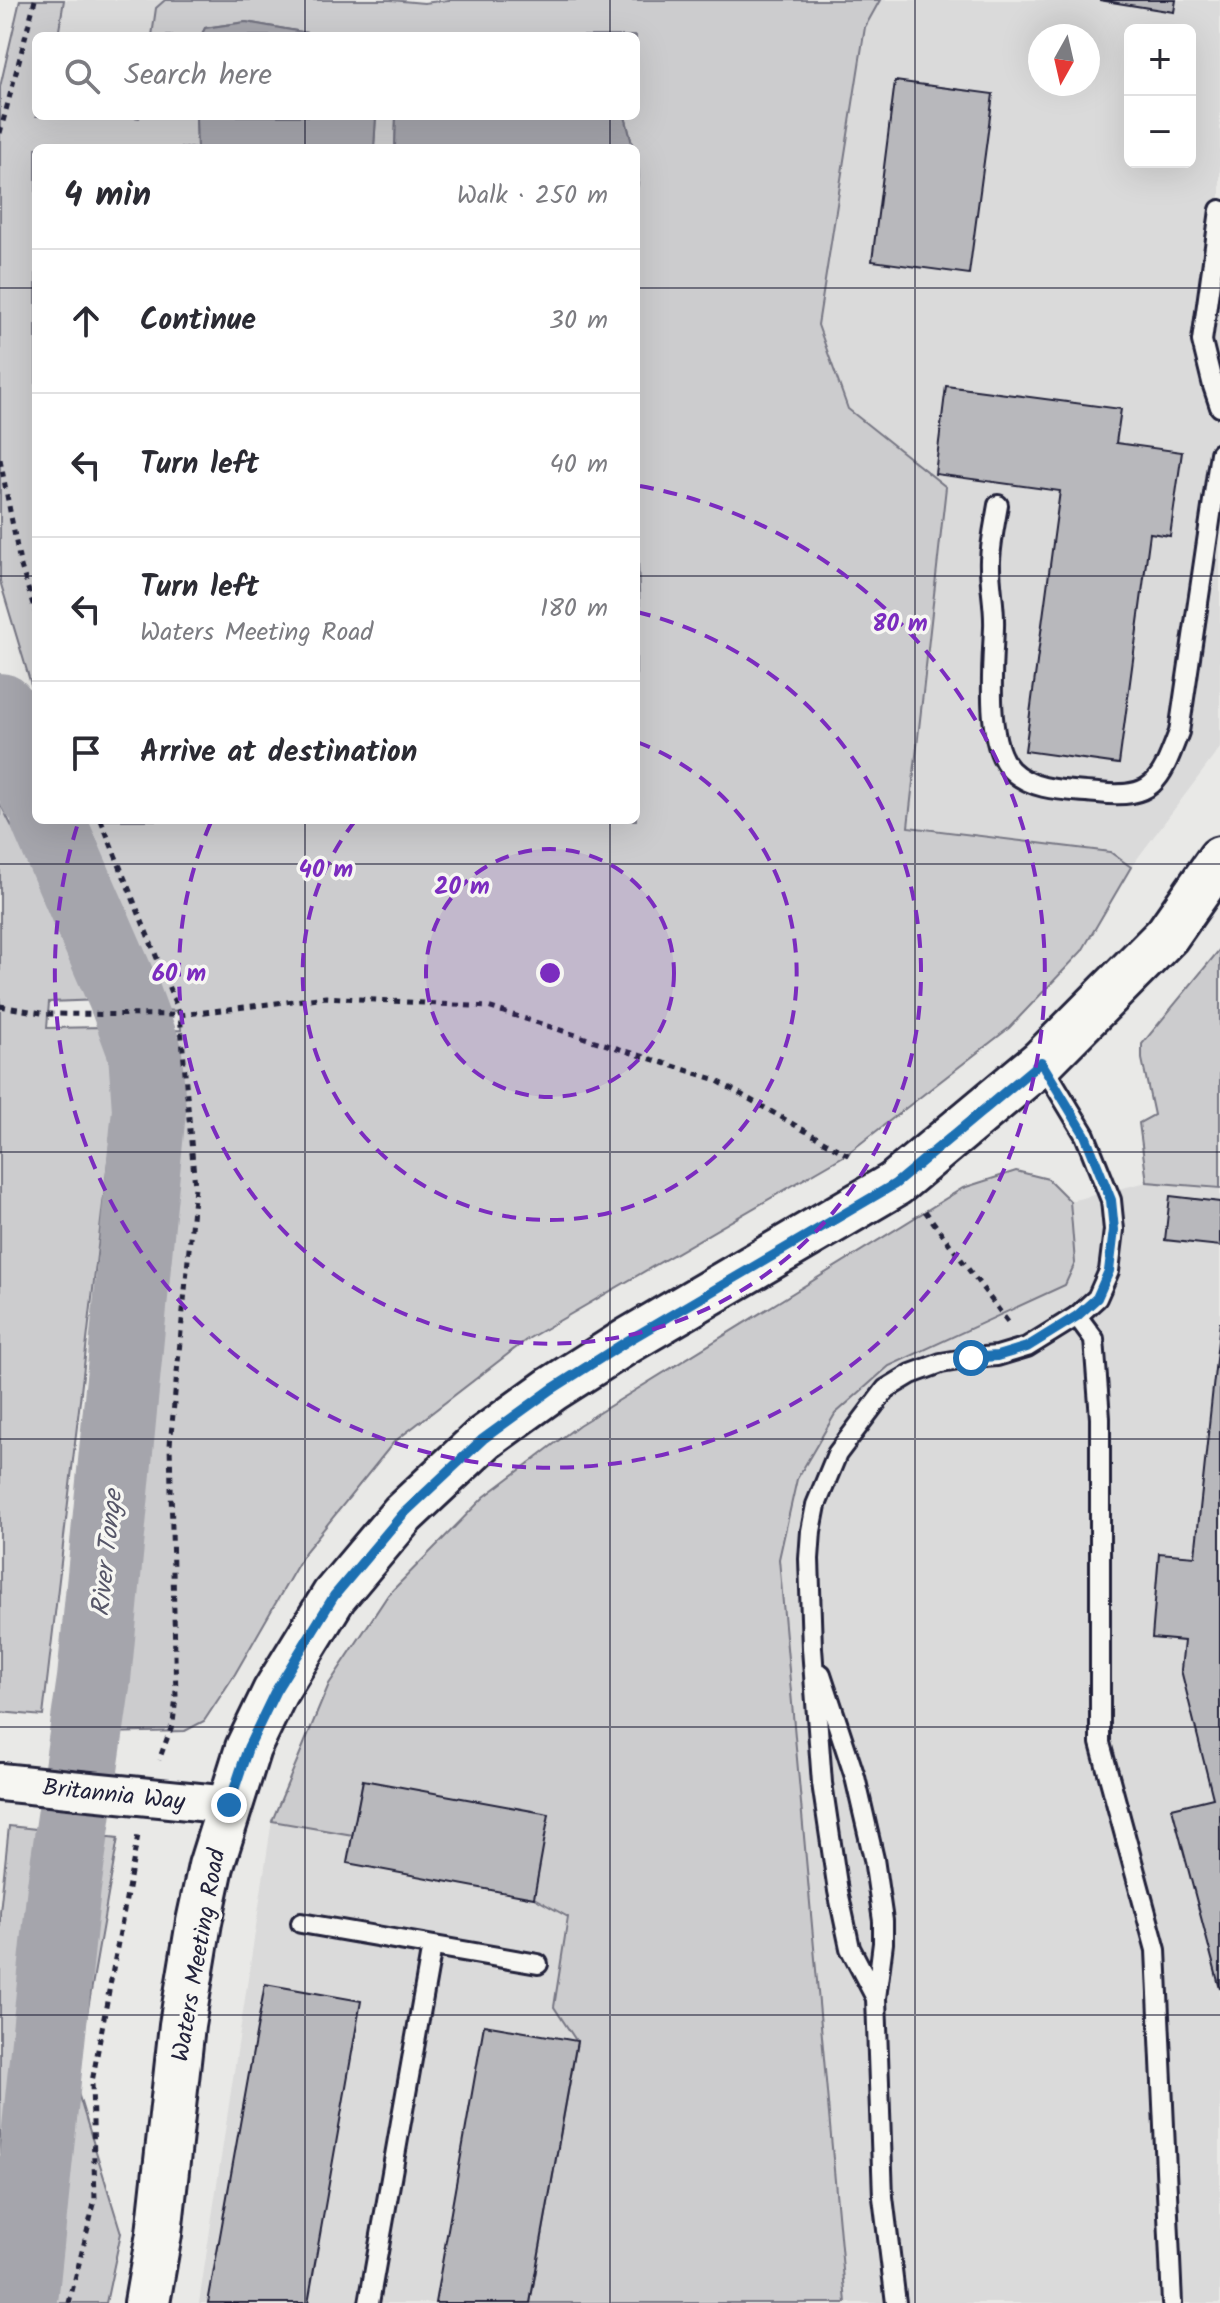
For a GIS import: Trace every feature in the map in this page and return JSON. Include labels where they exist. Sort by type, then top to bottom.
[{"type":"street","name":"Waters Meeting Road","points":[[147,2303],[159,2234],[184,2010],[211,1866],[248,1748],[275,1692],[334,1596],[403,1514],[483,1439],[552,1389],[629,1340],[908,1195],[1167,935],[1220,859]]},
{"type":"street","name":"Britannia Way","points":[[0,1782],[229,1805]]},
{"type":"lane","points":[[1220,210],[1202,341],[1220,407]]},
{"type":"lane","points":[[998,505],[990,561],[994,624],[991,685],[997,740],[1010,769],[1032,785],[1122,796],[1146,789],[1164,770],[1179,732],[1220,453]]},
{"type":"lane","points":[[876,1998],[850,1948],[822,1783],[812,1648],[811,1531],[816,1505],[837,1454],[886,1389],[911,1374],[941,1363],[997,1356],[1027,1347],[1077,1316],[1097,1298],[1109,1271],[1114,1230],[1111,1200],[1085,1135],[1041,1062]]},
{"type":"lane","points":[[1077,1316],[1094,1339],[1100,1418],[1100,1743],[1156,1950],[1172,2303]]},
{"type":"lane","points":[[812,1648],[855,1777],[874,1859],[883,1921],[876,1998],[883,2197],[896,2303]]},
{"type":"lane","points":[[301,1923],[538,1964]]},
{"type":"lane","points":[[369,2303],[432,1946]]},
{"type":"path","points":[[0,133],[35,0]]},
{"type":"path","points":[[0,459],[20,563],[32,601]]},
{"type":"path","points":[[69,2303],[95,2200],[92,2082],[133,1795],[173,1723],[176,1697],[170,1445],[195,1187],[180,1015],[103,824]]},
{"type":"path","points":[[0,1006],[47,1014],[180,1015],[326,997],[488,1007],[714,1079],[847,1154],[908,1195],[1027,1347]]},
{"type":"shaded area","points":[[20,0],[64,0],[59,32],[32,32],[32,120],[196,120],[197,144],[32,144],[32,688],[0,581],[0,87]]},
{"type":"shaded area","points":[[64,0],[165,0],[156,8],[153,32],[59,32]]},
{"type":"shaded area","points":[[165,0],[391,0],[424,3],[448,0],[880,0],[865,27],[818,325],[848,409],[946,487],[908,827],[1110,852],[1131,867],[1082,951],[1009,1028],[847,1154],[526,1340],[394,1442],[305,1552],[235,1674],[204,1721],[185,1731],[104,1733],[148,1430],[172,1124],[165,1031],[181,1030],[180,1011],[158,1010],[77,824],[640,824],[640,144],[632,144],[626,120],[640,120],[640,32],[302,32],[246,22],[205,28],[203,32],[153,32],[156,8]]},
{"type":"shaded area","points":[[880,0],[1220,0],[1220,748],[1131,867],[1110,852],[908,827],[946,487],[848,409],[818,325],[865,27]]},
{"type":"shaded area","points":[[246,22],[302,32],[203,32],[205,28]]},
{"type":"shaded area","points":[[196,120],[376,120],[374,144],[197,144]]},
{"type":"shaded area","points":[[376,120],[396,120],[395,144],[374,144]]},
{"type":"shaded area","points":[[396,120],[626,120],[632,144],[395,144]]},
{"type":"shaded area","points":[[0,803],[100,1000],[49,1002],[47,1028],[105,1027],[116,1093],[43,1716],[0,1712]]},
{"type":"shaded area","points":[[1220,949],[1220,1188],[1147,1182],[1139,1123],[1154,1115],[1142,1059],[1142,1044]]},
{"type":"shaded area","points":[[1016,1171],[1048,1179],[1070,1201],[1075,1263],[1065,1285],[889,1366],[835,1414],[797,1479],[779,1559],[846,2303],[530,2303],[577,2042],[554,2007],[568,1917],[534,1898],[363,1781],[353,1835],[272,1821],[329,1684],[388,1595],[484,1497],[579,1425],[963,1188]]},
{"type":"shaded area","points":[[1147,1182],[1220,1188],[1220,2303],[846,2303],[779,1559],[797,1479],[835,1414],[889,1366],[1065,1285],[1075,1263],[1070,1201]]},
{"type":"shaded area","points":[[363,1780],[549,1814],[534,1897],[568,1917],[554,2007],[577,2041],[530,2303],[199,2303],[272,1820],[352,1834]]},
{"type":"shaded area","points":[[9,1826],[118,1838],[75,2083],[121,2233],[106,2303],[0,2303],[0,1912]]},
{"type":"building","points":[[1099,0],[1176,0],[1174,12]]},
{"type":"building","points":[[895,81],[993,94],[969,274],[872,261]]},
{"type":"building","points":[[946,386],[1121,409],[1116,443],[1182,452],[1170,536],[1150,533],[1119,764],[1025,751],[1060,491],[935,474]]},
{"type":"building","points":[[1170,1196],[1220,1202],[1220,1246],[1165,1240]]},
{"type":"building","points":[[1220,1322],[1220,1989],[1172,1808],[1213,1798],[1181,1670],[1184,1641],[1152,1638],[1159,1553],[1195,1556]]},
{"type":"building","points":[[363,1780],[549,1814],[534,1898],[347,1863]]},
{"type":"building","points":[[265,1984],[361,2001],[308,2303],[208,2303]]},
{"type":"building","points":[[484,2025],[577,2041],[530,2303],[435,2303]]},
{"type":"waterway","name":"River Tonge","points":[[0,710],[32,784]]},
{"type":"waterway","name":"River Tonge","points":[[19,2303],[64,1887],[94,1679],[149,1110],[145,1052],[124,995],[50,824]]},
{"type":"route","points":[[229,1805],[248,1748],[275,1692],[334,1596],[403,1514],[483,1439],[552,1389],[629,1340],[895,1184],[1041,1062],[1085,1135],[1111,1200],[1114,1230],[1109,1271],[1097,1298],[1077,1316],[1027,1347],[997,1356],[971,1358]]}]
